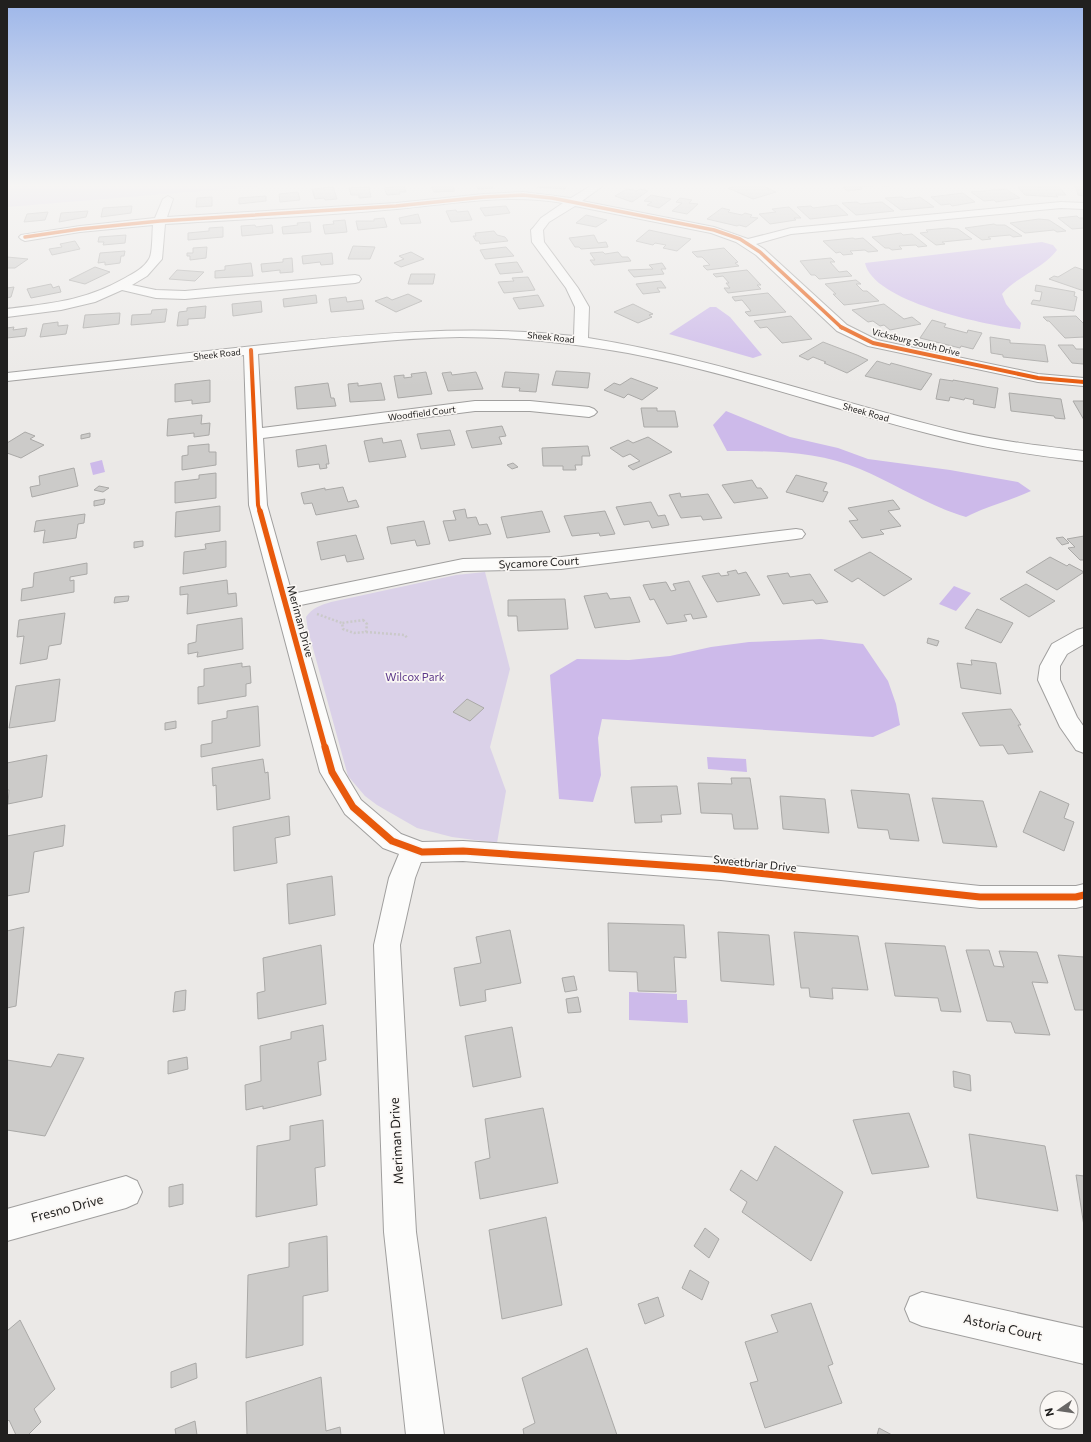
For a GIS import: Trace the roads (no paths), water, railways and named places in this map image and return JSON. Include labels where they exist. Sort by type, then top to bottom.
[{"type":"street","points":[[7,313],[61,306],[90,299],[121,286],[143,273],[156,259],[157,252]]},
{"type":"street","points":[[546,252],[572,288],[582,307],[581,341]]},
{"type":"street","name":"Vicksburg South Drive","points":[[760,252],[842,328],[873,343],[1038,378],[1084,382]]},
{"type":"street","points":[[121,286],[156,294],[185,295],[355,279]]},
{"type":"street","name":"Sheek Road","points":[[7,377],[381,336],[434,333],[504,333],[581,341],[625,348],[714,369],[956,435],[1009,445],[1084,456]]},
{"type":"street","name":"Meriman Drive","points":[[251,350],[258,505],[332,772],[353,807],[392,841],[418,851],[402,878],[387,945],[400,1232],[425,1435]]},
{"type":"street","name":"Woodfield Court","points":[[255,434],[475,406],[530,406],[589,412]]},
{"type":"street","name":"Sycamore Court","points":[[285,602],[463,565],[561,563],[796,534]]},
{"type":"street","points":[[1084,634],[1059,649],[1050,666],[1049,680],[1068,721],[1084,744]]},
{"type":"street","name":"Sweetbriar Drive","points":[[418,851],[463,851],[721,869],[980,897],[1076,897],[1084,895]]},
{"type":"street","name":"Fresno Drive","points":[[7,1225],[126,1192]]},
{"type":"street","name":"Astoria Court","points":[[922,1309],[1084,1346]]},
{"type":"park label","name":"Wilcox Park","points":[[415,676]]}]
